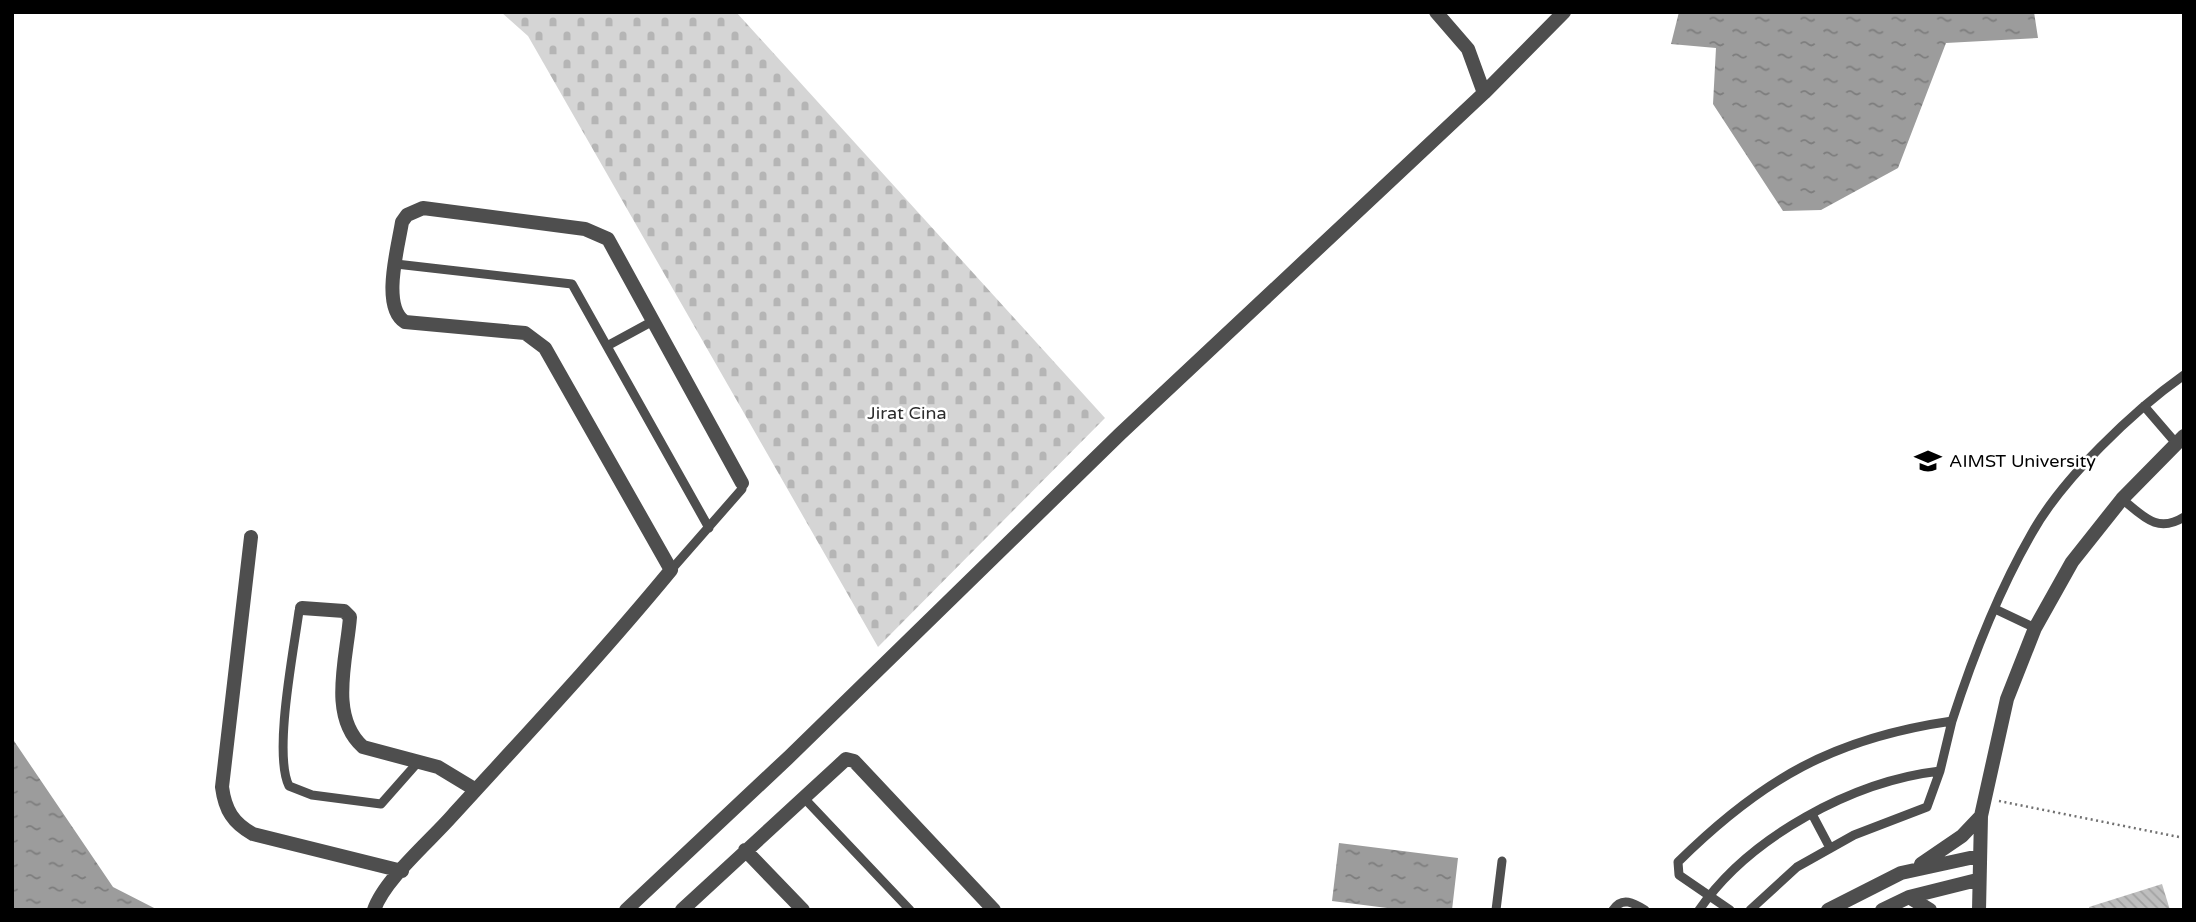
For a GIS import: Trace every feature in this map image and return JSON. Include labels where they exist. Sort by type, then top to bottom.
[{"type":"street","points":[[1436,12],[1468,49],[1484,93]]},
{"type":"street","points":[[626,910],[790,756],[1119,434],[1484,93],[1564,12]]},
{"type":"street","points":[[374,910],[377,900],[402,871],[671,570],[545,348],[525,333],[405,322],[397,317],[391,300],[402,222],[407,215],[423,208],[584,229],[608,239],[742,483]]},
{"type":"street","points":[[1979,910],[1977,880],[1981,816],[2007,699],[2035,628],[2072,562],[2122,499],[2179,439]]},
{"type":"street","points":[[251,537],[222,788],[229,815],[239,827],[253,834],[402,871]]},
{"type":"street","points":[[302,608],[344,611],[350,617],[342,703],[346,729],[353,739],[363,747],[419,761],[447,772],[476,790]]},
{"type":"street","points":[[690,907],[745,850],[846,758],[853,761],[993,910]]},
{"type":"street","points":[[1829,910],[1934,858],[1981,816]]},
{"type":"street","points":[[745,850],[803,910]]},
{"type":"street","points":[[1901,873],[1979,856]]},
{"type":"street","points":[[1882,910],[1909,897],[1977,880]]},
{"type":"street","points":[[1909,897],[1930,910]]},
{"type":"lane","points":[[396,264],[572,284],[709,528]]},
{"type":"lane","points":[[607,346],[653,321]]},
{"type":"lane","points":[[1750,910],[1797,867],[1854,835],[1927,807],[1976,649],[2032,531],[2073,478],[2144,407],[2184,374]]},
{"type":"lane","points":[[2144,407],[2179,439]]},
{"type":"lane","points":[[671,570],[742,489],[742,483]]},
{"type":"lane","points":[[2122,499],[2153,524],[2165,526],[2184,517]]},
{"type":"lane","points":[[302,608],[299,611],[290,678],[283,760],[289,786],[312,795],[381,804],[419,761]]},
{"type":"lane","points":[[1994,609],[2035,628]]},
{"type":"lane","points":[[1730,910],[1679,875],[1678,862],[1721,819],[1791,771],[1847,744],[1899,729],[1952,721]]},
{"type":"lane","points":[[1699,910],[1710,894],[1754,851],[1812,814],[1890,780],[1940,771]]},
{"type":"lane","points":[[803,797],[909,910]]},
{"type":"lane","points":[[1812,814],[1830,848]]},
{"type":"lane","points":[[1496,910],[1502,861]]},
{"type":"lane","points":[[1613,910],[1621,902],[1629,901],[1645,910]]},
{"type":"path","points":[[1986,798],[2184,838]]},
{"type":"green space","name":"Jirat Cina","points":[[501,12],[736,12],[1105,418],[878,647],[528,36]]},
{"type":"water","points":[[1679,12],[2034,12],[2038,38],[1946,43],[1898,168],[1821,210],[1783,211],[1713,104],[1716,48],[1671,44]]},
{"type":"water","points":[[12,738],[113,887],[158,910],[12,910]]},
{"type":"water","points":[[1339,843],[1458,858],[1452,910],[1403,910],[1332,901]]},
{"type":"building","points":[[2162,884],[2170,910],[2090,910],[2089,907]]},
{"type":"place","name":"AIMST University","points":[[1928,461]]}]
